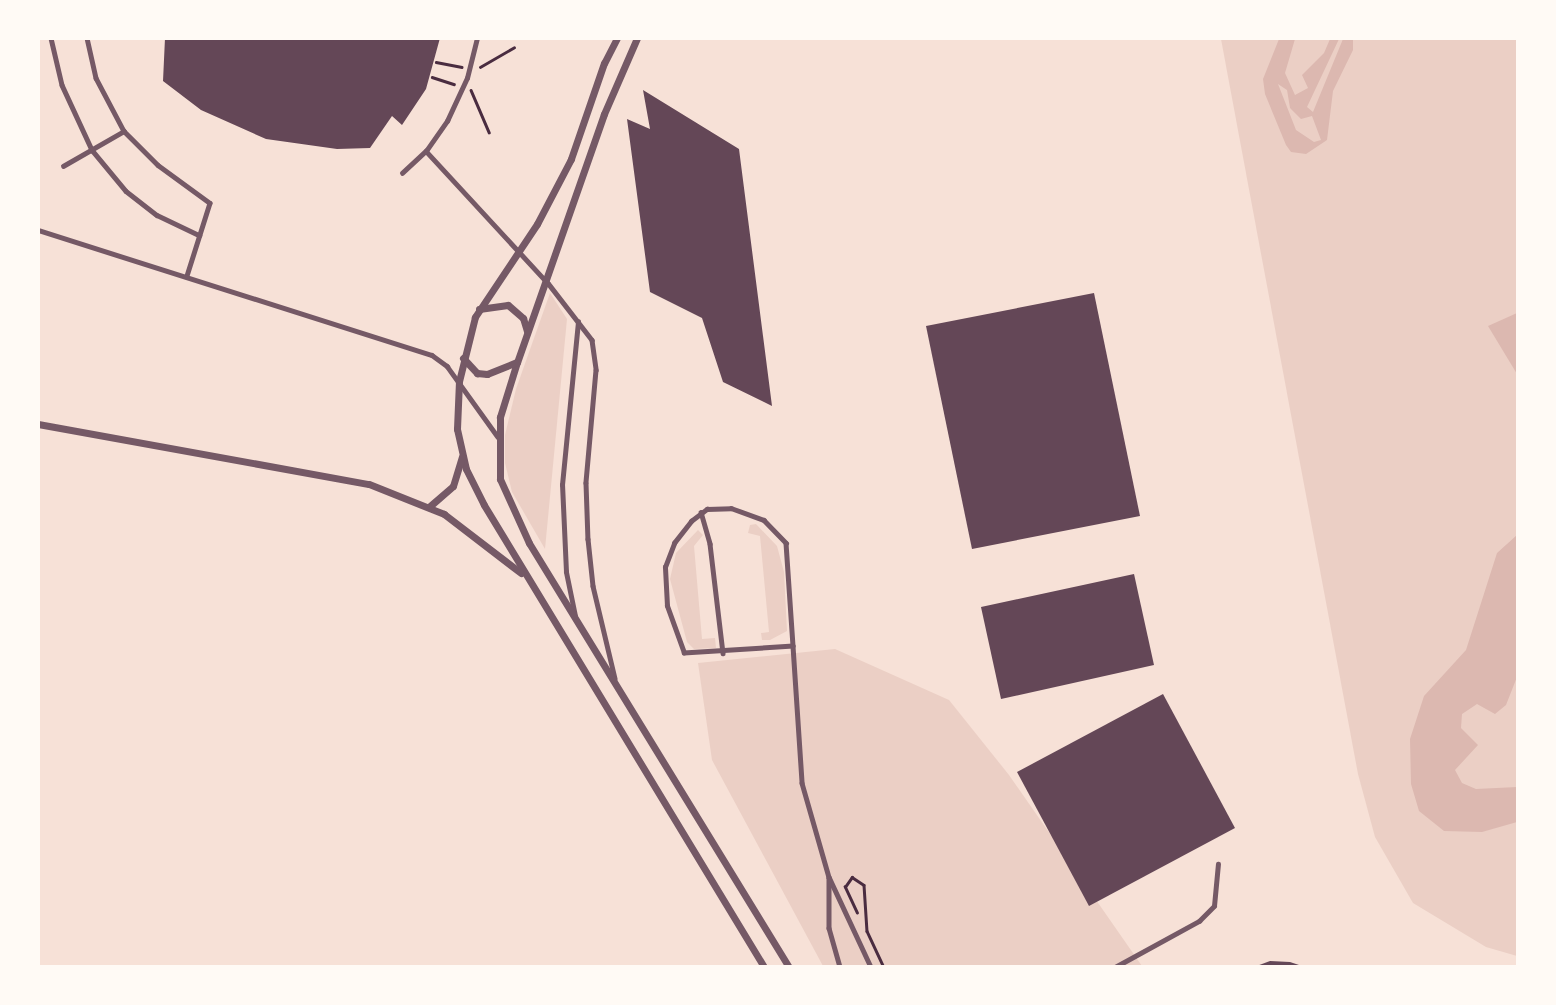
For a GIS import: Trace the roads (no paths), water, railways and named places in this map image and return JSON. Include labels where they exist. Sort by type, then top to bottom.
[{"type":"street","points":[[617,38],[604,63],[571,159],[518,251],[479,309],[463,358],[457,429],[484,505],[764,967]]},
{"type":"street","points":[[637,38],[604,114],[548,283],[517,362],[498,437],[500,479],[506,495],[576,616],[789,967]]},
{"type":"street","points":[[479,309],[508,305],[523,318],[528,332]]},
{"type":"street","points":[[463,358],[477,373],[487,374],[517,362]]},
{"type":"street","points":[[38,424],[369,484],[430,506],[527,578]]},
{"type":"street","points":[[430,506],[453,486],[463,452]]},
{"type":"lane","points":[[51,38],[62,85],[92,150],[126,191],[158,215],[199,235]]},
{"type":"lane","points":[[87,38],[96,78],[124,131],[158,165],[207,197],[209,209],[187,276]]},
{"type":"lane","points":[[402,173],[426,151],[456,103],[477,38]]},
{"type":"lane","points":[[63,166],[124,131]]},
{"type":"lane","points":[[426,151],[548,283],[592,340],[596,370],[586,483],[593,586],[616,682]]},
{"type":"lane","points":[[38,230],[432,355],[459,381],[498,437]]},
{"type":"lane","points":[[576,616],[566,572],[562,485],[579,320]]},
{"type":"lane","points":[[793,646],[723,653],[684,653],[667,606],[664,578],[669,554],[701,512],[731,508],[764,520],[786,543],[793,646],[802,783],[829,877],[871,967]]},
{"type":"lane","points":[[701,512],[710,544],[723,653]]},
{"type":"lane","points":[[1115,967],[1199,921],[1214,906],[1218,864]]},
{"type":"lane","points":[[829,877],[829,928],[840,967]]}]
